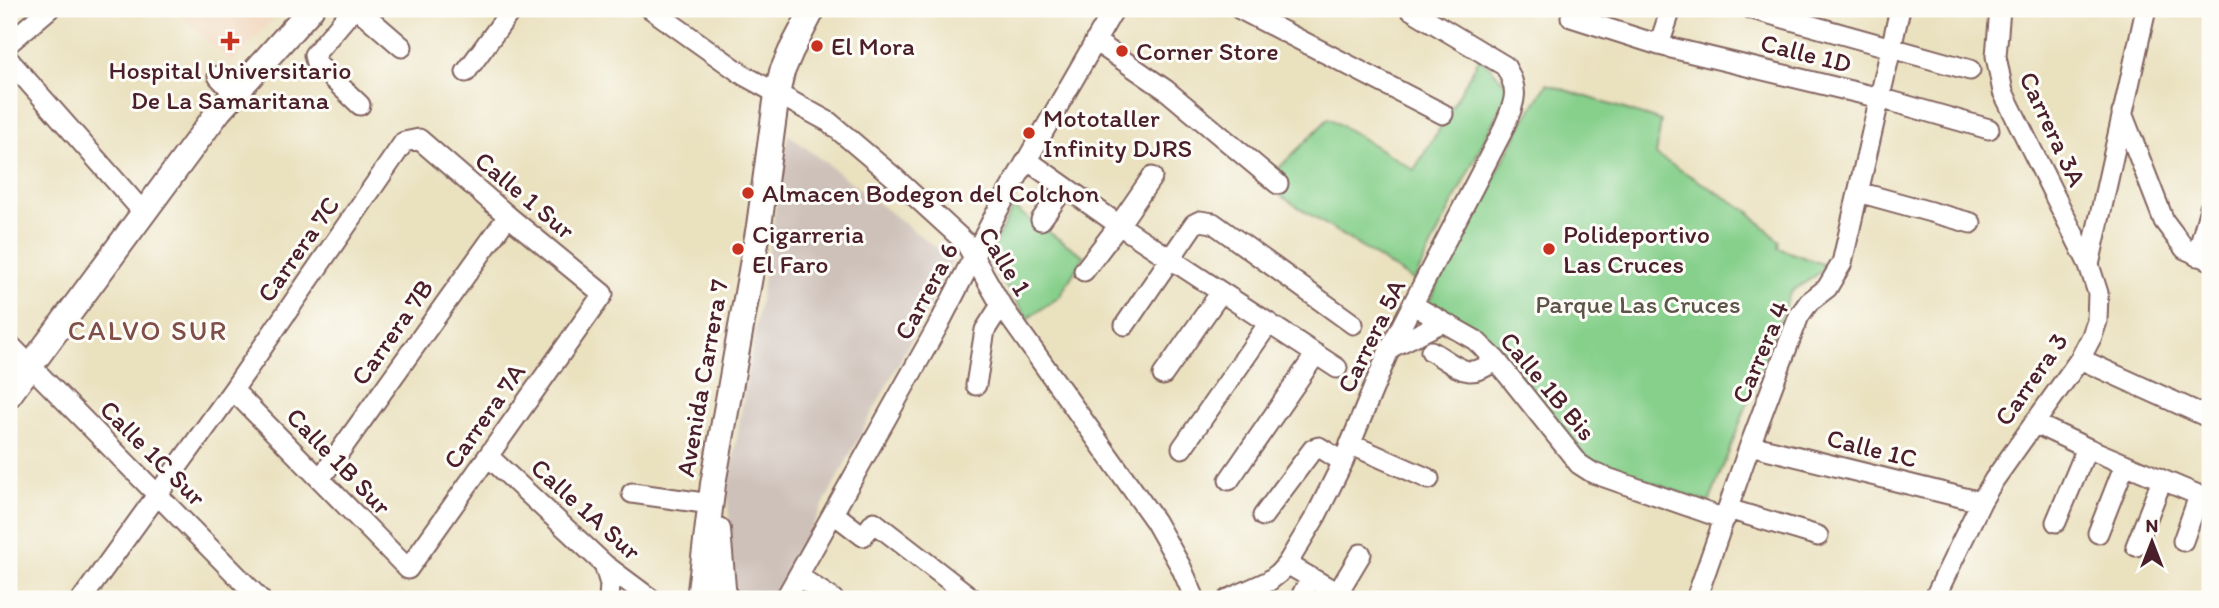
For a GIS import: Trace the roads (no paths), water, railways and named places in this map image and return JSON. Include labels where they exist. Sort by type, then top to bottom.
[{"type":"main road","points":[[9,395],[143,212],[226,84],[311,9]]},
{"type":"main road","name":"Avenida Carrera 7","points":[[699,599],[712,494],[761,216],[777,94],[782,72],[813,9]]},
{"type":"main road","points":[[712,494],[724,599]]},
{"type":"street","points":[[9,43],[49,9]]},
{"type":"street","points":[[360,105],[316,64],[314,55],[355,9],[402,47]]},
{"type":"street","points":[[466,72],[512,9]]},
{"type":"street","name":"Calle 1","points":[[651,9],[724,62],[829,122],[965,242],[1001,305],[1155,521],[1181,567],[1195,599]]},
{"type":"street","name":"Carrera 6","points":[[785,599],[1027,160],[1114,9]]},
{"type":"street","points":[[1240,9],[1443,114]]},
{"type":"street","name":"Carrera 5A","points":[[1229,599],[1269,581],[1287,564],[1316,516],[1390,348],[1502,132],[1516,96],[1514,81],[1505,66],[1410,9]]},
{"type":"street","points":[[1658,45],[1671,9]]},
{"type":"street","points":[[1752,9],[1970,70]]},
{"type":"street","name":"Carrera 4","points":[[1696,599],[1801,311],[1828,288],[1838,272],[1899,9]]},
{"type":"street","name":"Carrera 3A","points":[[2000,9],[1996,56],[2003,92],[2089,265]]},
{"type":"street","name":"Carrera 3","points":[[1934,599],[1981,502],[2010,456],[2080,359],[2092,336],[2098,293],[2089,265],[2146,9]]},
{"type":"street","name":"Calle 1D","points":[[1571,17],[1658,45],[1880,98],[1989,129]]},
{"type":"street","points":[[1096,41],[1166,90],[1278,184]]},
{"type":"street","points":[[9,60],[143,212]]},
{"type":"street","points":[[2122,111],[2164,221],[2185,250],[2203,258],[2210,208]]},
{"type":"street","name":"Calle 1 Sur","points":[[413,139],[419,139],[603,294]]},
{"type":"street","name":"Carrera 7C","points":[[85,598],[404,142],[413,139]]},
{"type":"street","points":[[1027,160],[1119,225],[1337,368]]},
{"type":"street","points":[[1084,271],[1152,177]]},
{"type":"street","points":[[1041,220],[1065,187]]},
{"type":"street","points":[[1858,192],[1971,223]]},
{"type":"street","name":"Carrera 7B","points":[[320,479],[508,216]]},
{"type":"street","points":[[1125,325],[1194,224],[1200,220],[1213,223],[1353,324]]},
{"type":"street","points":[[1163,375],[1221,292]]},
{"type":"street","name":"Carrera 7A","points":[[408,569],[603,294]]},
{"type":"street","points":[[976,385],[985,330],[1001,305]]},
{"type":"street","name":"Calle 1B Bis","points":[[1413,305],[1475,340],[1496,360],[1579,464],[1592,473],[1726,514],[1818,536]]},
{"type":"street","points":[[1390,348],[1443,322]]},
{"type":"street","points":[[1182,448],[1269,323]]},
{"type":"street","name":"Calle 1C Sur","points":[[9,344],[260,599]]},
{"type":"street","points":[[1431,351],[1467,372],[1482,370],[1496,360]]},
{"type":"street","points":[[1229,480],[1316,354]]},
{"type":"street","points":[[2080,359],[2210,418]]},
{"type":"street","name":"Calle 1B Sur","points":[[233,390],[408,569]]},
{"type":"street","points":[[2034,423],[2204,498],[2183,541]]},
{"type":"street","name":"Calle 1C","points":[[1750,445],[1981,502]]},
{"type":"street","points":[[1263,516],[1313,449],[1319,447],[1429,478]]},
{"type":"street","points":[[2056,522],[2087,448]]},
{"type":"street","name":"Calle 1A Sur","points":[[488,456],[604,564],[652,599]]},
{"type":"street","points":[[2098,533],[2125,464]]},
{"type":"street","points":[[2136,546],[2162,480]]},
{"type":"street","points":[[632,493],[712,494]]},
{"type":"street","points":[[834,513],[863,536],[874,522],[973,599]]},
{"type":"street","points":[[1287,564],[1343,596],[1361,554]]},
{"type":"street","points":[[604,564],[610,584],[609,599]]},
{"type":"street","points":[[798,576],[832,599]]},
{"type":"street","points":[[1300,599],[1310,578]]},
{"type":"place","name":"Hospital Universitario De La Samaritana","points":[[230,41]]},
{"type":"place","name":"El Mora","points":[[817,46]]},
{"type":"place","name":"Corner Store","points":[[1122,51]]},
{"type":"place","name":"Mototaller Infinity DJRS","points":[[1029,133]]},
{"type":"place","name":"Almacen Bodegon del Colchon","points":[[748,193]]},
{"type":"place","name":"Cigarreria El Faro","points":[[738,249]]},
{"type":"place","name":"Polideportivo Las Cruces","points":[[1549,249]]},
{"type":"district","name":"CALVO SUR","points":[[148,330]]},
{"type":"park label","name":"Parque Las Cruces","points":[[1638,304]]}]
